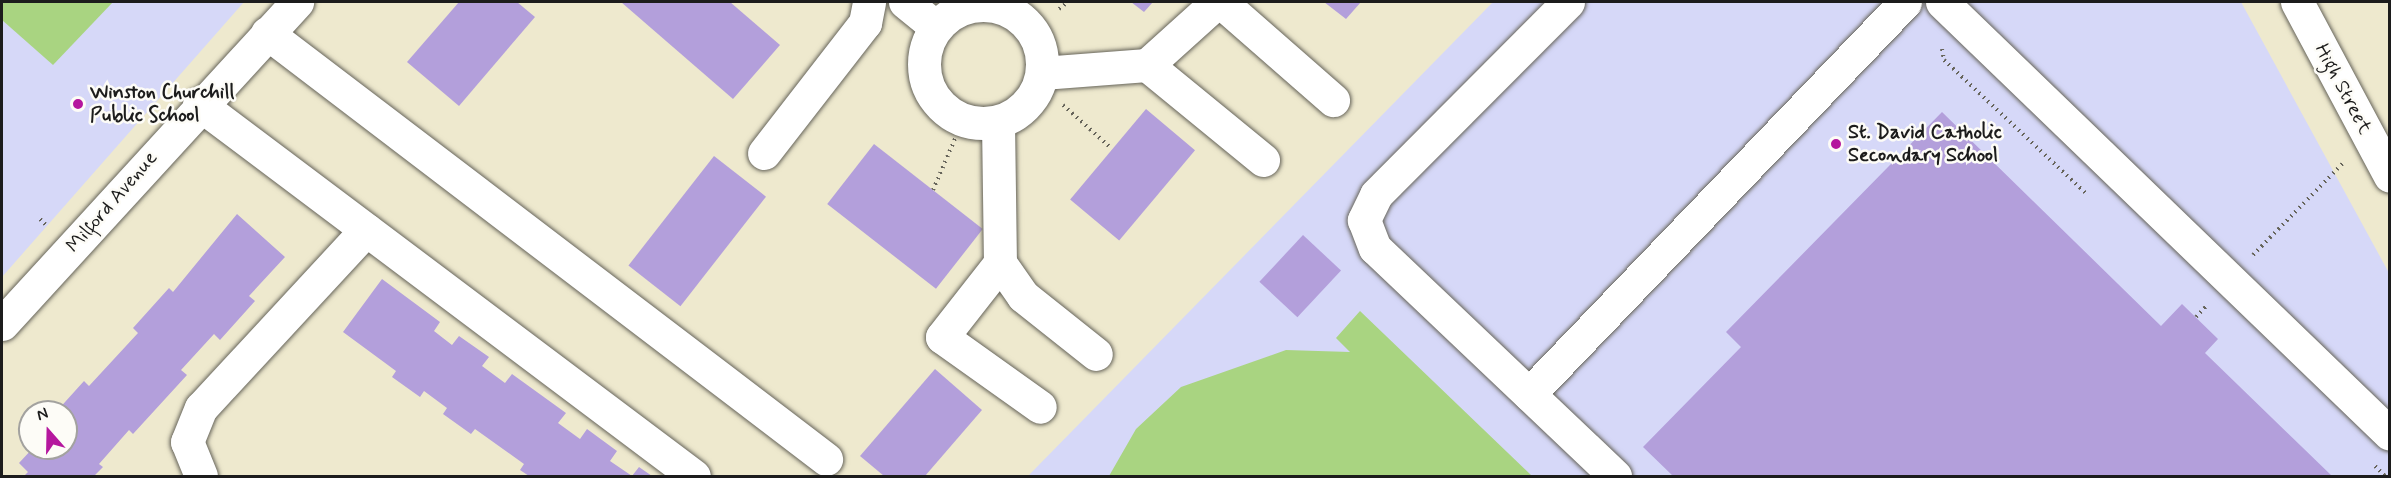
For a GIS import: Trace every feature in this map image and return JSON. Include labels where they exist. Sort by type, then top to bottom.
[{"type":"street","name":"Milford Avenue","points":[[2,324],[199,104],[297,2]]},
{"type":"street","points":[[764,153],[865,23],[868,2]]},
{"type":"street","points":[[905,2],[936,27]]},
{"type":"street","points":[[1042,73],[1147,65],[1219,2],[1332,100]]},
{"type":"street","points":[[1568,2],[1376,195],[1364,220],[1375,248],[1615,477]]},
{"type":"street","points":[[1529,394],[1905,2]]},
{"type":"street","points":[[1942,2],[2390,434]]},
{"type":"street","name":"High Street","points":[[2297,2],[2381,140],[2390,176]]},
{"type":"street","points":[[987,5],[1017,15],[1041,52],[1042,73],[1032,98],[998,122],[972,123],[933,99],[923,65],[936,27],[966,7],[987,5]]},
{"type":"street","points":[[267,33],[826,459]]},
{"type":"street","points":[[1147,65],[1263,160]]},
{"type":"street","points":[[199,104],[694,477]]},
{"type":"street","points":[[998,122],[1000,262],[1023,296],[1096,354]]},
{"type":"street","points":[[201,477],[192,465],[187,442],[201,408],[366,230]]},
{"type":"street","points":[[1000,262],[942,337],[1040,407]]},
{"type":"path","points":[[1059,9],[1068,2]]},
{"type":"path","points":[[1060,103],[1112,149]]},
{"type":"path","points":[[933,190],[957,134]]},
{"type":"path","points":[[2273,234],[2336,167]]},
{"type":"shaded area","name":"Winston Churchill Public School","points":[[2,2],[244,2],[2,277]]},
{"type":"shaded area","name":"St. David Catholic Secondary School","points":[[1493,2],[2241,2],[2389,273],[2389,476],[1028,476]]},
{"type":"green space","points":[[2,2],[113,2],[53,65],[2,20]]},
{"type":"green space","points":[[1360,311],[1532,476],[1109,476],[1136,429],[1181,387],[1286,350],[1350,352],[1336,338]]},
{"type":"building","points":[[459,2],[517,2],[535,17],[459,106],[407,62]]},
{"type":"building","points":[[621,2],[730,2],[780,45],[733,99]]},
{"type":"building","points":[[1131,2],[1153,2],[1144,12]]},
{"type":"building","points":[[1324,2],[1361,2],[1346,19]]},
{"type":"building","points":[[1146,109],[1195,150],[1119,241],[1070,199]]},
{"type":"building","points":[[1942,112],[2161,326],[2182,304],[2218,339],[2205,353],[2332,476],[1673,476],[1643,447],[1741,347],[1726,332]]},
{"type":"building","points":[[874,144],[983,229],[936,289],[827,204]]},
{"type":"building","points":[[714,156],[766,197],[680,306],[628,266]]},
{"type":"building","points":[[237,214],[285,257],[249,296],[255,301],[220,340],[214,334],[181,370],[187,375],[133,434],[129,430],[99,464],[103,467],[94,476],[24,476],[28,472],[19,463],[22,460],[78,460],[78,400],[67,400],[84,381],[89,386],[138,333],[133,328],[169,288],[173,292]]},
{"type":"building","points":[[1303,235],[1341,270],[1297,317],[1259,282]]},
{"type":"building","points":[[382,279],[440,322],[434,331],[452,345],[459,336],[489,357],[482,366],[505,383],[512,374],[566,413],[558,423],[580,439],[587,429],[617,451],[610,461],[632,476],[529,476],[520,470],[524,464],[475,429],[471,434],[443,414],[447,408],[424,391],[420,397],[392,377],[396,371],[343,332]]},
{"type":"building","points":[[935,369],[982,410],[925,476],[884,476],[860,456]]},
{"type":"building","points":[[639,467],[652,476],[632,476]]},
{"type":"place","name":"Winston Churchill Public School","points":[[78,104]]},
{"type":"place","name":"St. David Catholic Secondary School","points":[[1836,144]]}]
